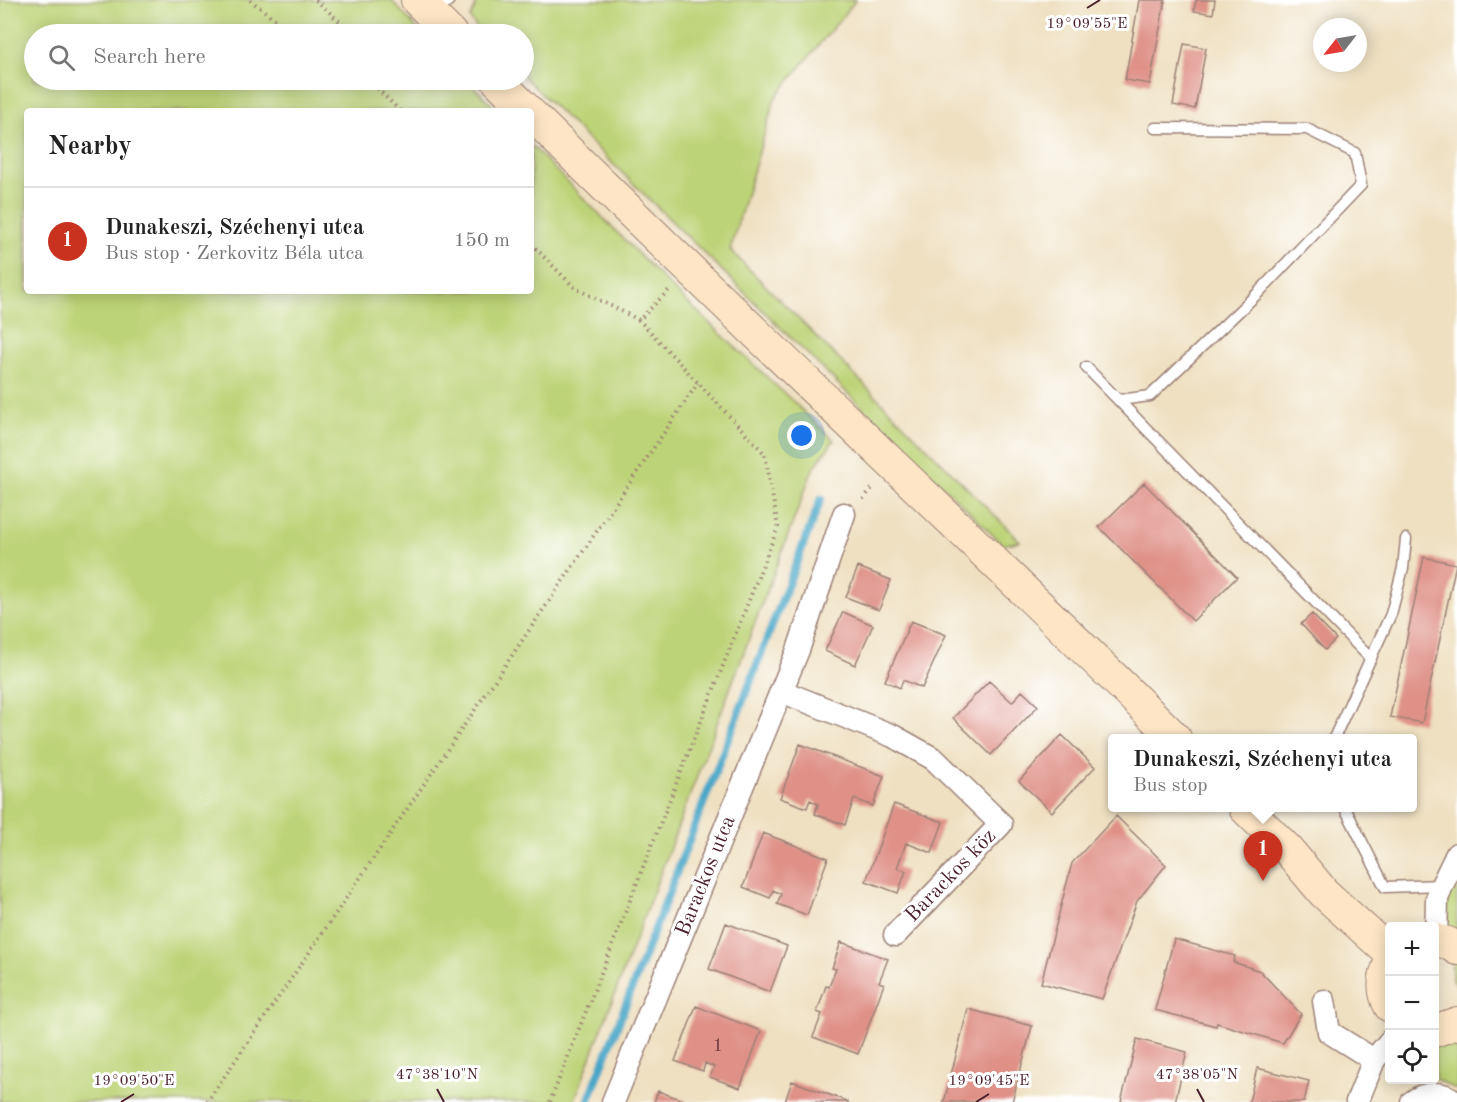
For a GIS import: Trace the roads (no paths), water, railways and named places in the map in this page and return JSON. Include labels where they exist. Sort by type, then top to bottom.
[{"type":"street","points":[[507,90],[526,108]]},
{"type":"street","points":[[534,116],[800,377],[1172,734]]},
{"type":"street","name":"Barackos utca","points":[[613,1102],[798,650],[844,514]]},
{"type":"street","name":"Barackos köz","points":[[781,691],[893,736],[934,759],[1001,824],[895,935]]},
{"type":"street","points":[[1250,812],[1288,850],[1324,893],[1385,949]]},
{"type":"street","points":[[1443,943],[1437,899],[1457,854]]},
{"type":"street","points":[[1324,1001],[1329,1032],[1374,1060]]},
{"type":"street","points":[[1439,1028],[1457,1023]]},
{"type":"street","points":[[1357,1102],[1374,1060],[1385,1046]]},
{"type":"street","points":[[1414,1100],[1431,1094],[1449,1096],[1455,1102]]},
{"type":"lane","points":[[1119,400],[1150,396],[1258,293],[1361,185],[1354,153],[1307,129],[1155,128]]},
{"type":"lane","points":[[1086,367],[1371,659]]},
{"type":"lane","points":[[1336,734],[1391,614],[1406,539]]},
{"type":"lane","points":[[1348,812],[1385,887],[1442,885]]},
{"type":"waterway","points":[[588,1102],[821,499]]},
{"type":"place","name":"Dunakeszi, Széchenyi utca","points":[[1263,881]]}]
